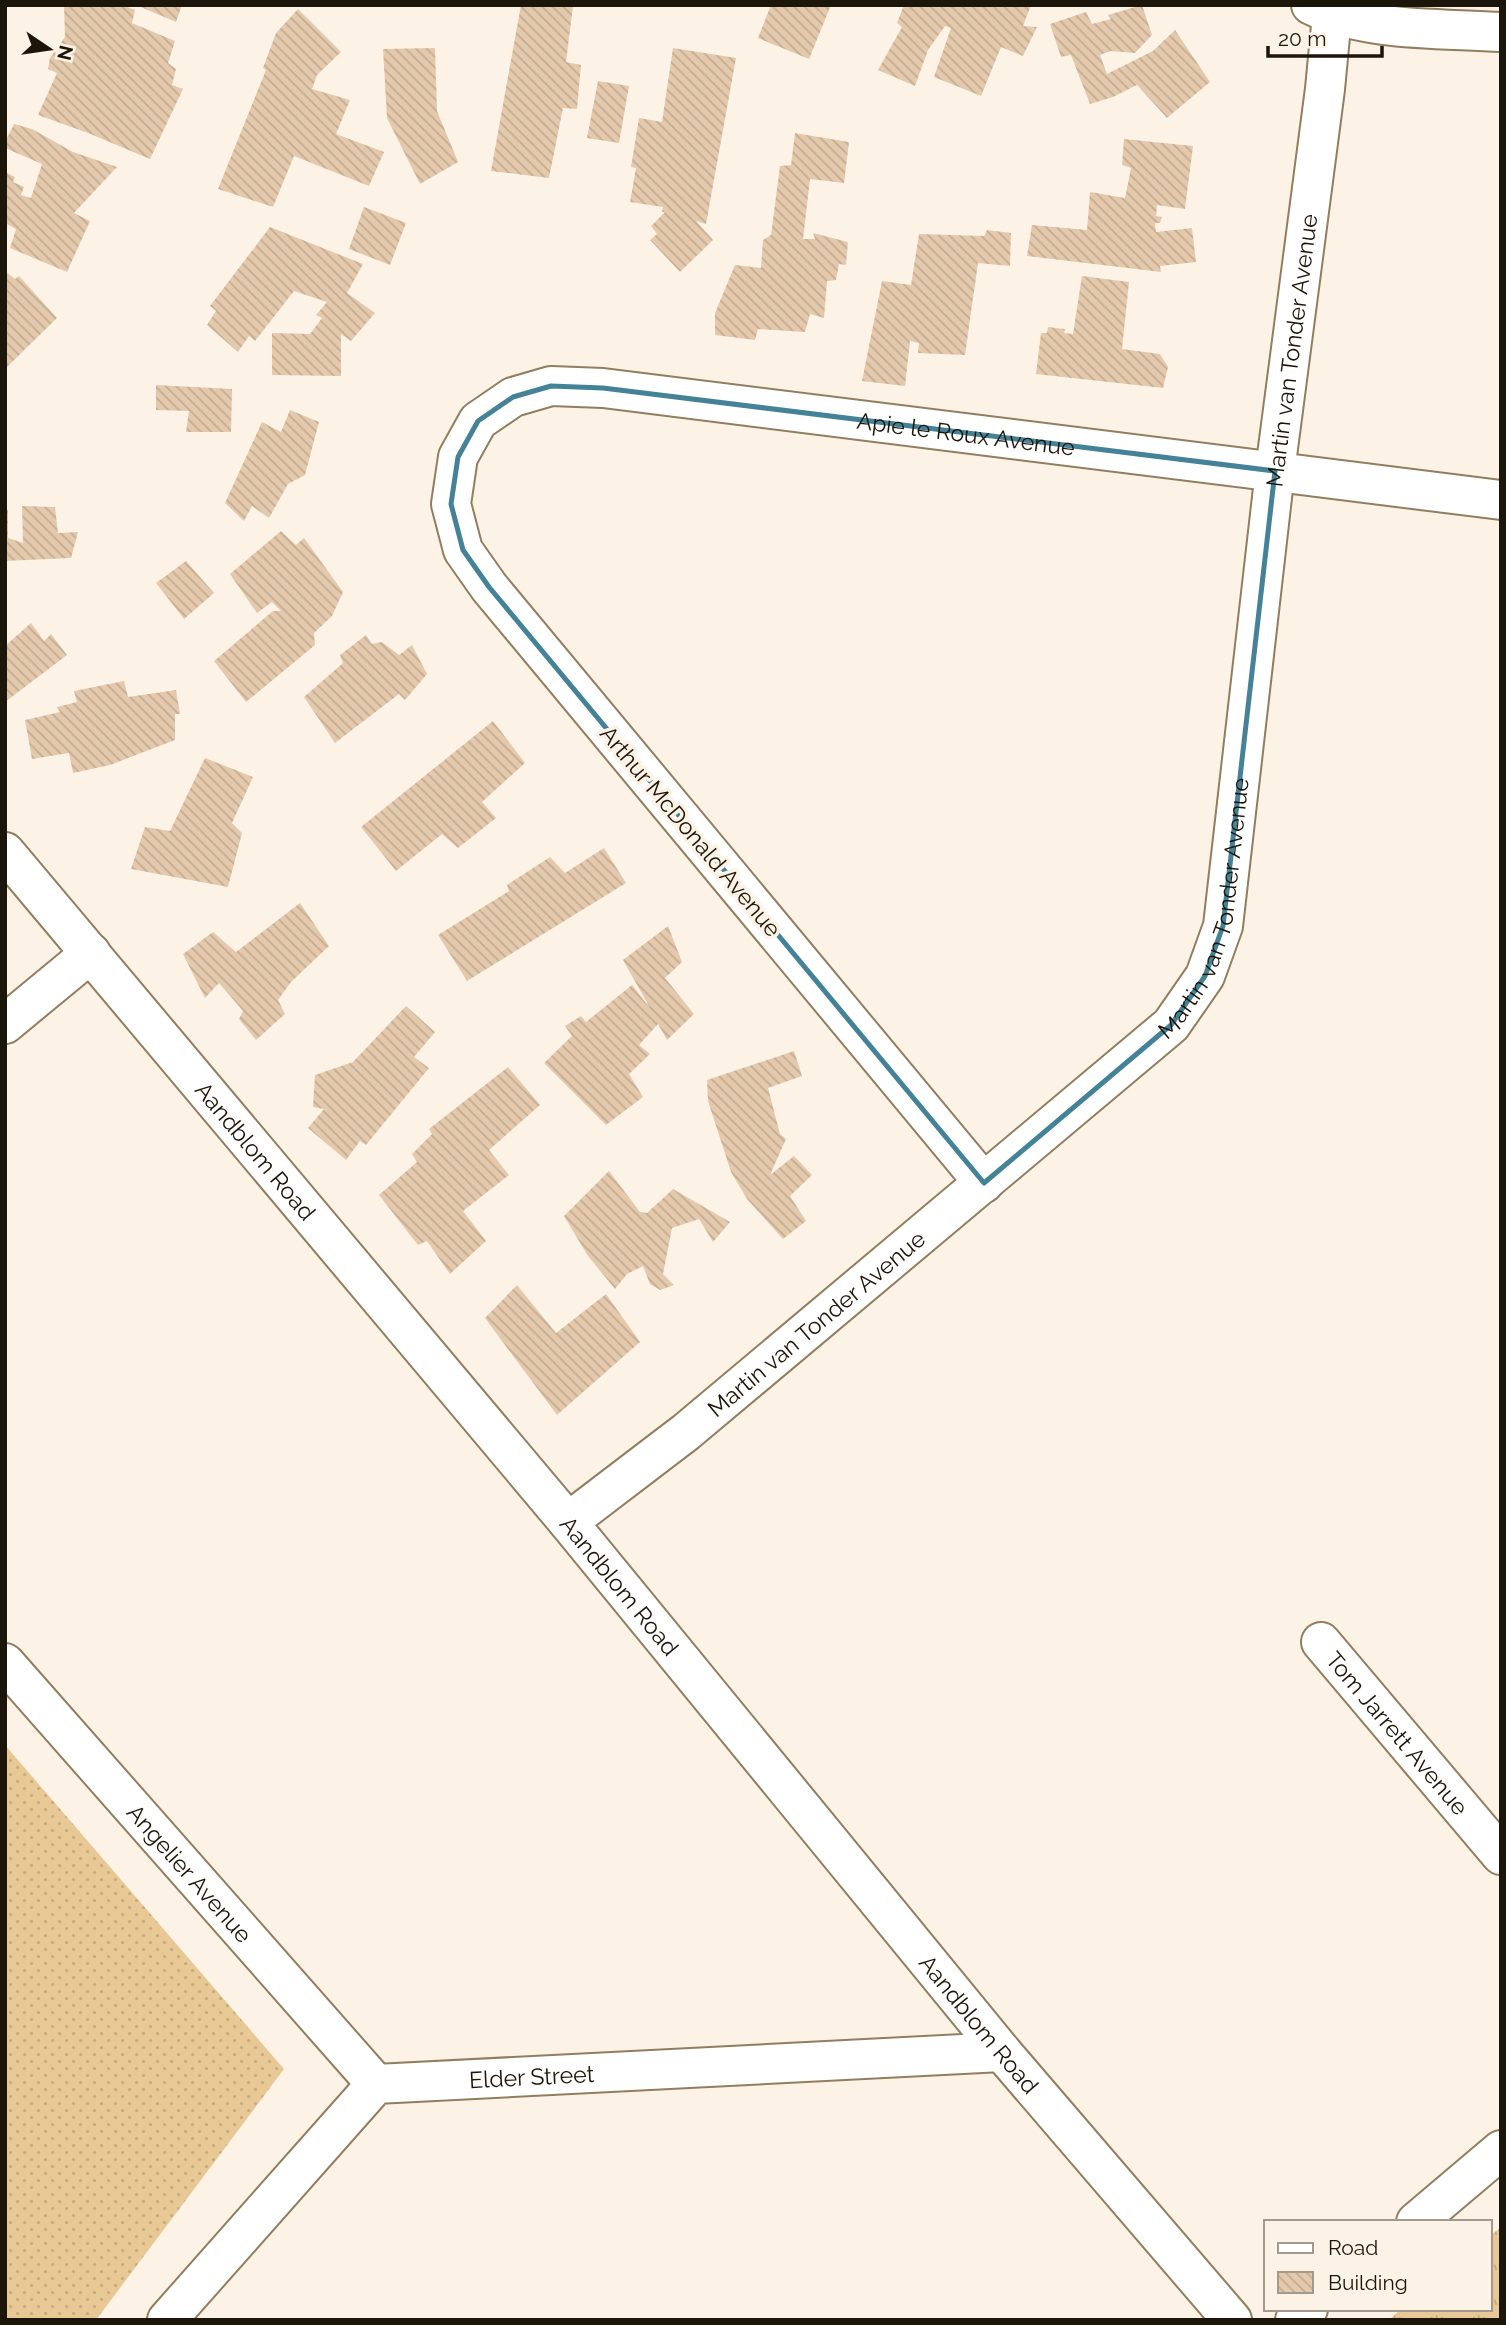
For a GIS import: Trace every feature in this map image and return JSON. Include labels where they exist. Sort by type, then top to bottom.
[{"type":"street","points":[[1322,10],[1382,24],[1501,32]]},
{"type":"street","name":"Martin van Tonder Avenue","points":[[568,1522],[686,1432],[1171,1025],[1205,976],[1223,926],[1275,471],[1325,89],[1322,10]]},
{"type":"street","name":"Apie le Roux Avenue","points":[[458,457],[478,421],[513,397],[551,386],[617,390],[1501,500]]},
{"type":"street","name":"Arthur McDonald Avenue","points":[[458,457],[451,504],[463,550],[489,587],[984,1183]]},
{"type":"street","name":"Aandblom Road","points":[[5,852],[568,1522],[1002,2052],[1232,2320]]},
{"type":"street","points":[[5,1024],[90,953]]},
{"type":"street","name":"Tom Jarrett Avenue","points":[[1321,1642],[1501,1854]]},
{"type":"street","name":"Angelier Avenue","points":[[5,1663],[376,2084]]},
{"type":"street","name":"Elder Street","points":[[376,2084],[1002,2052]]},
{"type":"street","points":[[167,2320],[376,2084]]},
{"type":"street","points":[[1418,2220],[1501,2150]]},
{"type":"highlighted area","points":[[551,386],[603,388],[1275,471],[1223,926],[1205,976],[1171,1025],[984,1183],[489,587],[463,550],[451,504],[458,457],[478,421],[513,397]]},
{"type":"green space","points":[[5,1745],[284,2069],[96,2320],[5,2320]]},
{"type":"green space","points":[[1501,2227],[1501,2320],[1389,2320],[1399,2311],[1492,2311],[1492,2234]]},
{"type":"building","points":[[64,5],[122,5],[135,10],[132,23],[175,41],[168,63],[176,69],[172,85],[183,89],[150,159],[38,115],[57,73],[48,69],[50,58],[65,37]]},
{"type":"building","points":[[136,5],[182,5],[176,22]]},
{"type":"building","points":[[521,5],[573,6],[566,62],[581,65],[577,109],[563,108],[549,178],[491,171]]},
{"type":"building","points":[[771,5],[831,5],[809,59],[758,38]]},
{"type":"building","points":[[904,5],[1031,5],[1023,26],[1037,27],[1023,56],[1001,47],[981,96],[934,77],[951,28],[945,26],[928,50],[915,86],[878,70],[902,27],[897,23]]},
{"type":"building","points":[[1142,5],[1152,35],[1135,53],[1111,51],[1100,55],[1107,74],[1153,51],[1175,30],[1210,82],[1167,118],[1137,85],[1113,97],[1090,104],[1071,55],[1061,57],[1050,24],[1086,12],[1092,24],[1111,19],[1108,15]]},
{"type":"building","points":[[298,9],[341,52],[317,75],[312,89],[350,100],[336,134],[384,152],[369,186],[294,156],[273,207],[218,189],[266,70],[263,68],[276,33]]},
{"type":"building","points":[[435,48],[437,111],[458,162],[420,184],[387,118],[383,49]]},
{"type":"building","points":[[673,48],[736,58],[706,224],[696,221],[713,240],[680,272],[650,240],[657,234],[651,226],[665,212],[662,212],[663,207],[630,202],[636,168],[631,167],[639,118],[662,122]]},
{"type":"building","points":[[598,81],[629,86],[619,143],[587,138]]},
{"type":"building","points":[[14,124],[32,129],[73,152],[117,167],[74,213],[90,221],[67,272],[10,248],[16,229],[5,223],[5,172],[15,177],[13,182],[24,187],[21,195],[31,198],[42,164],[5,148],[5,142]]},
{"type":"building","points":[[795,133],[849,142],[844,183],[810,179],[803,239],[815,239],[813,233],[848,242],[846,265],[839,264],[836,280],[827,281],[824,318],[810,314],[805,332],[758,329],[755,340],[715,335],[715,313],[735,265],[761,268],[763,240],[771,235],[780,166],[791,165]]},
{"type":"building","points":[[1124,139],[1193,146],[1185,209],[1157,205],[1156,216],[1162,217],[1160,223],[1155,223],[1156,232],[1192,228],[1196,262],[1160,266],[1161,272],[1027,256],[1032,225],[1087,230],[1090,192],[1125,198],[1131,168],[1122,165]]},
{"type":"building","points":[[364,207],[406,223],[390,265],[349,249]]},
{"type":"building","points":[[270,227],[363,264],[347,293],[375,313],[351,341],[341,334],[341,376],[272,375],[272,333],[310,334],[322,318],[316,315],[327,302],[294,291],[255,341],[249,336],[238,352],[207,325],[216,311],[210,306]]},
{"type":"building","points":[[987,230],[1011,233],[1010,266],[978,263],[965,355],[918,353],[919,343],[910,341],[905,386],[862,381],[882,281],[911,285],[919,234],[984,236]]},
{"type":"building","points":[[5,271],[15,279],[19,276],[57,318],[5,369]]},
{"type":"building","points":[[1082,276],[1129,282],[1122,349],[1160,354],[1168,367],[1163,388],[1036,374],[1041,333],[1047,333],[1048,327],[1065,329],[1064,333],[1073,334]]},
{"type":"building","points":[[156,385],[232,389],[231,432],[186,432],[189,411],[156,410]]},
{"type":"building","points":[[290,410],[319,422],[305,475],[288,484],[269,518],[252,506],[244,521],[225,503],[262,422],[281,432]]},
{"type":"building","points":[[22,506],[55,507],[58,533],[78,532],[71,558],[5,561],[5,510],[8,510],[8,538],[23,543]]},
{"type":"building","points":[[281,531],[296,545],[304,538],[343,592],[332,616],[314,633],[315,645],[246,702],[214,661],[273,611],[281,611],[272,602],[257,613],[230,574]]},
{"type":"building","points":[[186,561],[214,593],[184,619],[156,583]]},
{"type":"building","points":[[31,623],[44,641],[51,634],[67,655],[5,702],[5,646]]},
{"type":"building","points":[[366,635],[372,644],[382,642],[399,655],[412,645],[427,674],[405,700],[399,694],[335,743],[304,697],[343,663],[340,655]]},
{"type":"building","points":[[124,681],[128,697],[176,690],[180,714],[175,714],[175,740],[110,765],[73,773],[69,753],[32,759],[25,720],[60,712],[57,707],[77,702],[74,691]]},
{"type":"building","points":[[493,721],[525,763],[482,802],[496,818],[458,848],[442,834],[396,871],[361,827]]},
{"type":"building","points":[[205,758],[253,777],[232,823],[242,833],[228,887],[131,869],[145,827],[170,831]]},
{"type":"building","points":[[604,848],[626,883],[467,981],[438,935],[509,891],[507,885],[550,857],[565,873]]},
{"type":"building","points":[[300,903],[329,946],[291,982],[278,1000],[285,1014],[256,1040],[239,1019],[243,1011],[219,983],[205,998],[183,954],[213,932],[236,952]]},
{"type":"building","points":[[668,926],[682,962],[665,978],[694,1014],[667,1040],[658,1024],[639,1045],[650,1054],[629,1074],[643,1097],[606,1125],[544,1063],[572,1036],[565,1026],[581,1016],[586,1022],[632,985],[650,1008],[623,960]]},
{"type":"building","points":[[406,1006],[435,1032],[414,1057],[429,1068],[366,1145],[360,1141],[346,1160],[308,1128],[324,1109],[313,1107],[315,1075],[353,1062]]},
{"type":"building","points":[[794,1051],[802,1076],[768,1088],[780,1134],[786,1139],[770,1175],[794,1156],[812,1175],[790,1196],[806,1221],[783,1239],[747,1199],[731,1172],[708,1101],[707,1080]]},
{"type":"building","points":[[508,1067],[540,1105],[489,1150],[509,1175],[463,1211],[486,1241],[450,1274],[427,1241],[418,1245],[379,1195],[417,1162],[412,1154],[432,1134],[429,1129]]},
{"type":"building","points":[[609,1171],[640,1212],[647,1213],[673,1189],[730,1222],[713,1242],[699,1219],[672,1228],[663,1274],[674,1285],[660,1290],[650,1284],[643,1266],[627,1274],[615,1289],[588,1256],[564,1216]]},
{"type":"building","points":[[517,1285],[556,1333],[606,1294],[640,1342],[557,1415],[485,1318]]}]
